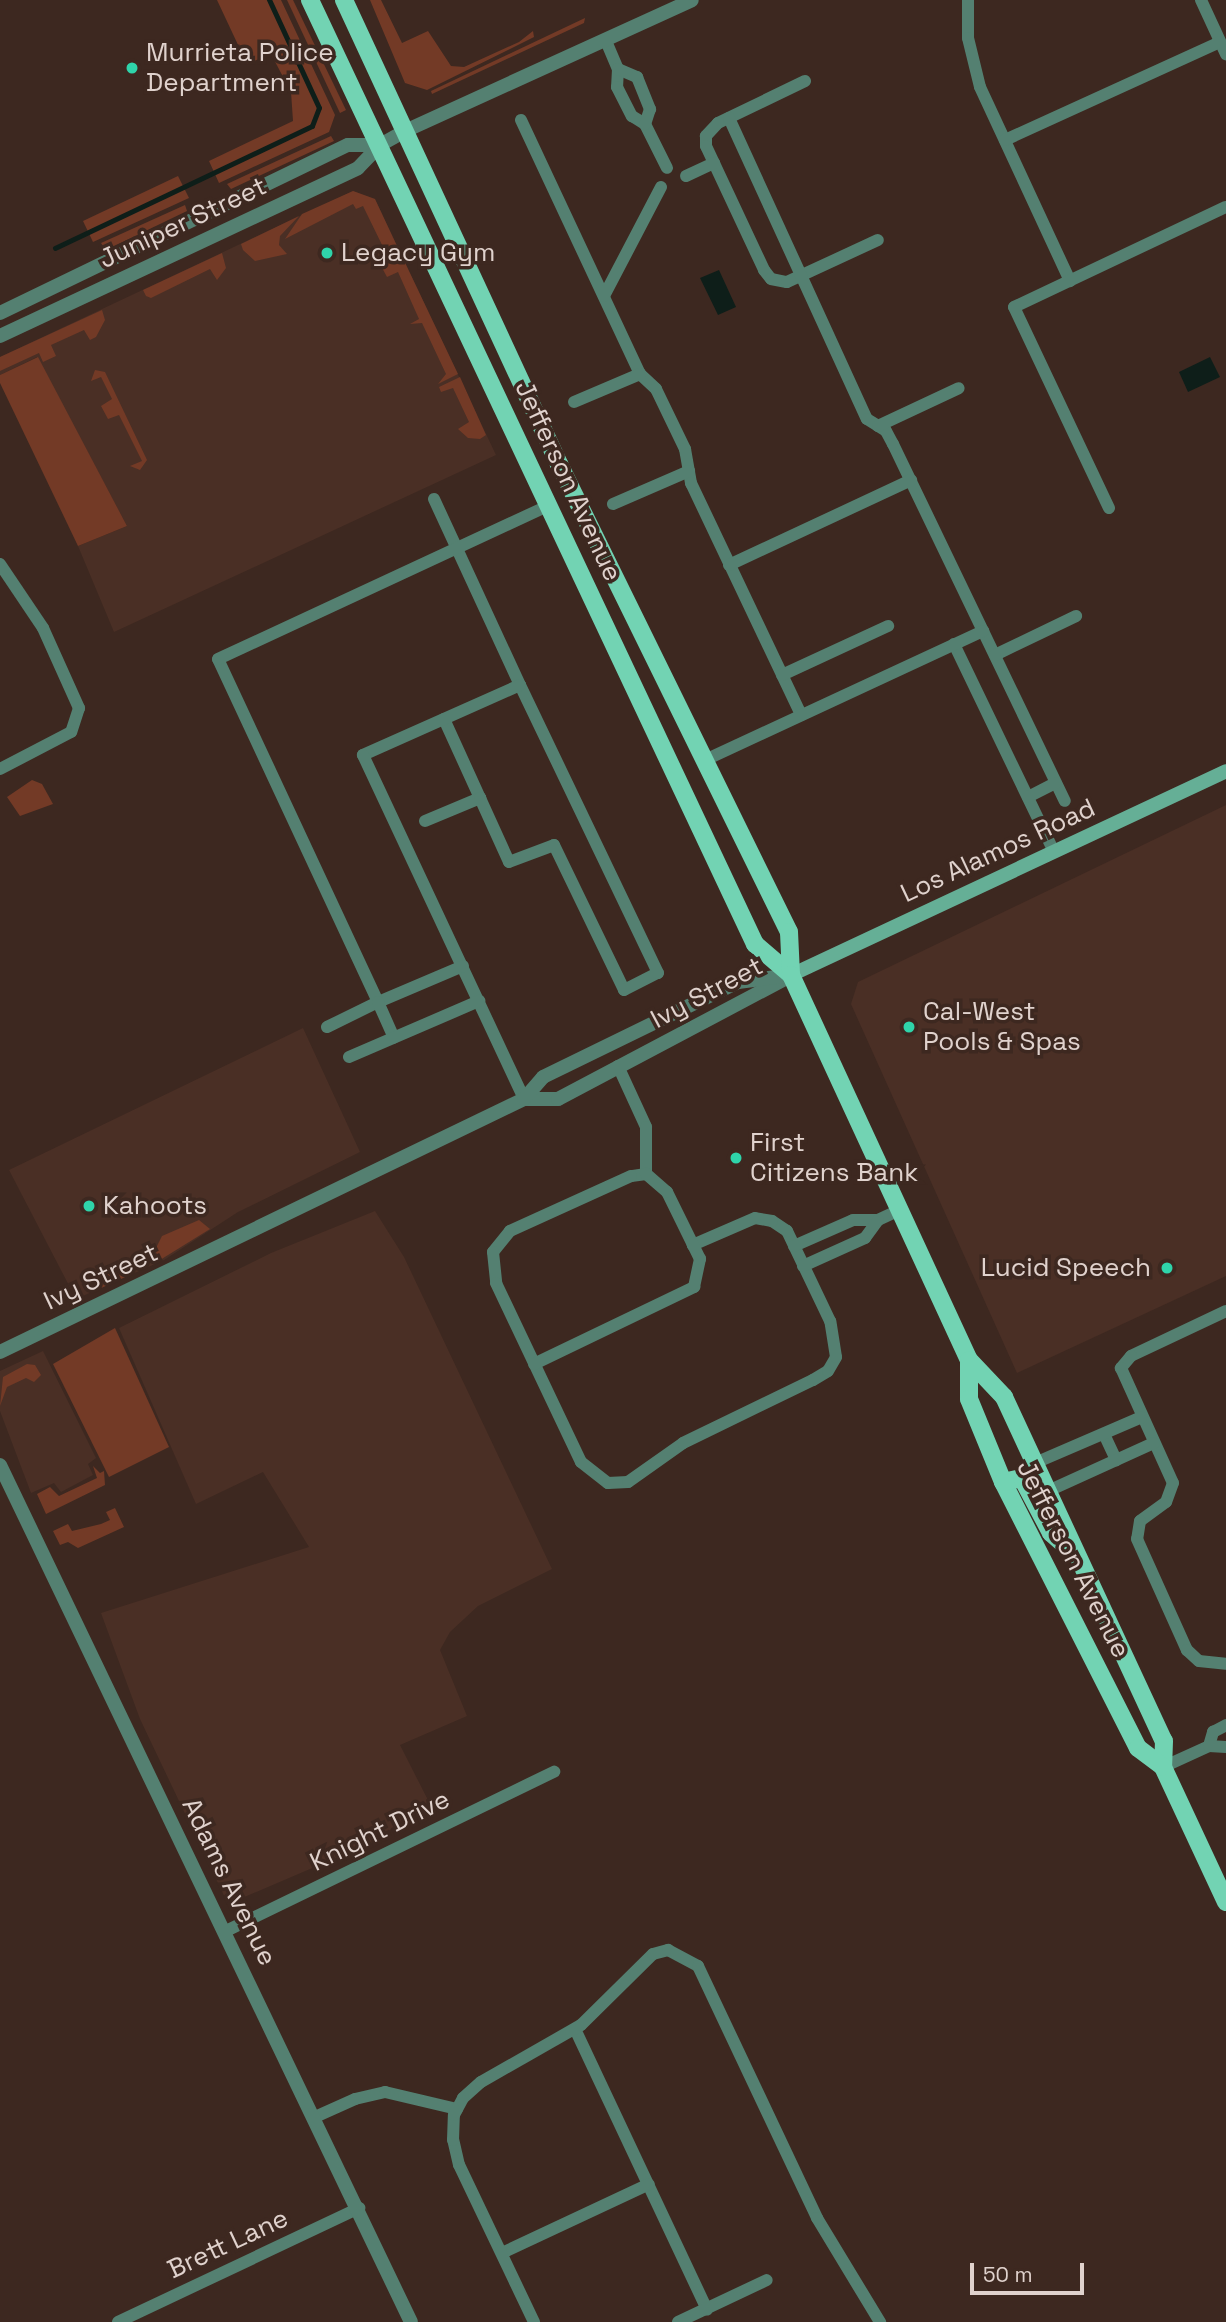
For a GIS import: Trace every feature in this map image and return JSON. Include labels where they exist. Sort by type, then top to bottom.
[{"type":"main road","name":"Jefferson Avenue","points":[[310,0],[515,428],[755,944],[791,975]]},
{"type":"main road","name":"Jefferson Avenue","points":[[344,0],[559,464],[789,932],[791,975],[969,1360],[1004,1397],[1035,1463],[1164,1741],[1163,1767],[1226,1902]]},
{"type":"main road","points":[[515,428],[527,429],[546,460],[559,464]]},
{"type":"main road","name":"Los Alamos Road","points":[[791,975],[1226,771]]},
{"type":"main road","name":"Jefferson Avenue","points":[[969,1360],[969,1399],[1003,1482],[1138,1748],[1163,1767]]},
{"type":"main road","points":[[1003,1482],[1022,1478],[1051,1533],[1077,1555]]},
{"type":"street","name":"Juniper Street","points":[[0,336],[358,168],[380,145],[405,131],[692,0]]},
{"type":"street","points":[[968,0],[975,71],[1070,281]]},
{"type":"street","points":[[1005,140],[1223,48],[1200,0]]},
{"type":"street","points":[[606,41],[618,69],[617,87],[632,116],[646,124],[667,168]]},
{"type":"street","points":[[618,69],[636,77],[650,109],[646,124]]},
{"type":"street","points":[[805,81],[729,118],[706,136],[714,163],[764,270],[779,282],[800,277],[878,240]]},
{"type":"street","points":[[729,118],[867,419],[886,431],[1065,801]]},
{"type":"street","points":[[521,120],[640,374],[656,389],[685,449],[689,471],[729,565],[801,716]]},
{"type":"street","name":"Juniper Street","points":[[0,313],[348,145],[380,145]]},
{"type":"street","points":[[686,176],[714,163]]},
{"type":"street","points":[[604,296],[661,187]]},
{"type":"street","points":[[1109,508],[1014,307],[1226,207]]},
{"type":"street","points":[[574,402],[640,374]]},
{"type":"street","points":[[878,426],[959,388]]},
{"type":"street","points":[[614,504],[689,471]]},
{"type":"street","points":[[729,565],[911,480]]},
{"type":"street","points":[[434,499],[658,973],[624,990],[554,845],[509,862],[444,719]]},
{"type":"street","points":[[394,1038],[218,659],[551,505]]},
{"type":"street","points":[[0,564],[43,628],[79,708],[71,732],[0,769]]},
{"type":"street","points":[[995,655],[1076,617]]},
{"type":"street","points":[[782,675],[888,626]]},
{"type":"street","points":[[703,761],[983,631]]},
{"type":"street","points":[[954,644],[1054,852]]},
{"type":"street","points":[[520,685],[363,755],[524,1100]]},
{"type":"street","points":[[1028,797],[1056,783]]},
{"type":"street","points":[[425,821],[481,798]]},
{"type":"street","points":[[327,1027],[463,966]]},
{"type":"street","name":"Ivy Street","points":[[0,1352],[524,1100],[558,1099],[791,975]]},
{"type":"street","name":"Ivy Street","points":[[524,1100],[543,1077],[737,982],[791,975]]},
{"type":"street","points":[[349,1058],[479,1001]]},
{"type":"street","points":[[618,1066],[648,1134],[646,1174]]},
{"type":"street","points":[[534,1364],[694,1287],[699,1275],[699,1259],[667,1192],[646,1174],[631,1176],[510,1231],[493,1257],[496,1283],[534,1364],[581,1462],[599,1479],[608,1483],[628,1482],[703,1433],[828,1371],[836,1357],[830,1321],[787,1231],[772,1221],[746,1221],[693,1245]]},
{"type":"street","points":[[794,1246],[853,1220],[878,1220],[899,1210]]},
{"type":"street","points":[[803,1266],[865,1238],[878,1220]]},
{"type":"street","points":[[1226,1311],[1125,1361],[1121,1376],[1173,1489],[1166,1502],[1140,1521],[1137,1539],[1187,1650],[1199,1661],[1226,1664]]},
{"type":"street","points":[[1035,1463],[1142,1417]]},
{"type":"street","points":[[1104,1434],[1116,1460]]},
{"type":"street","points":[[1048,1491],[1154,1443]]},
{"type":"street","name":"Adams Avenue","points":[[0,1465],[359,2207],[411,2322]]},
{"type":"street","points":[[1209,1746],[1213,1732],[1226,1725]]},
{"type":"street","points":[[1163,1767],[1209,1746],[1226,1747]]},
{"type":"street","name":"Knight Drive","points":[[226,1931],[554,1772]]},
{"type":"street","points":[[534,2322],[459,2165],[453,2140],[457,2109],[481,2082],[576,2029],[653,1954],[668,1950],[698,1966],[817,2218],[880,2322]]},
{"type":"street","points":[[576,2029],[706,2309]]},
{"type":"street","points":[[315,2117],[355,2099],[385,2092],[457,2109]]},
{"type":"street","points":[[502,2253],[649,2184]]},
{"type":"street","name":"Brett Lane","points":[[118,2322],[359,2207]]},
{"type":"street","points":[[678,2322],[766,2280]]},
{"type":"shaded area","points":[[217,0],[281,0],[335,115],[329,132],[219,183],[209,161],[293,121],[291,92],[271,54],[247,64]]},
{"type":"shaded area","points":[[287,0],[293,0],[346,110],[340,113]]},
{"type":"shaded area","points":[[370,0],[381,0],[402,43],[428,31],[451,66],[464,67],[519,42],[533,31],[534,37],[427,90],[405,83]]},
{"type":"shaded area","points":[[585,18],[584,23],[432,94],[431,91]]},
{"type":"shaded area","points":[[331,136],[334,141],[231,189],[227,184]]},
{"type":"shaded area","points":[[178,176],[189,198],[93,242],[83,221]]},
{"type":"shaded area","points":[[353,191],[375,199],[496,455],[114,632],[78,546],[127,526],[37,357],[0,375],[0,357]]},
{"type":"shaded area","points":[[353,191],[375,199],[397,246],[385,251],[363,206],[356,209],[353,204],[285,239],[302,214]]},
{"type":"shaded area","points":[[185,205],[187,211],[106,250],[101,243]]},
{"type":"shaded area","points":[[299,216],[280,236],[279,245],[287,254],[255,261],[243,250],[241,244]]},
{"type":"shaded area","points":[[399,250],[458,374],[438,384],[446,374],[422,323],[410,324],[419,319],[398,272],[387,277],[380,264]]},
{"type":"shaded area","points":[[222,253],[226,268],[217,280],[210,269],[151,298],[146,296],[143,290]]},
{"type":"shaded area","points":[[102,310],[105,320],[96,337],[90,340],[84,330],[51,345],[56,356],[43,362],[39,353],[0,371],[0,357]]},
{"type":"shaded area","points":[[38,357],[127,526],[78,546],[0,383],[0,375]]},
{"type":"shaded area","points":[[95,370],[105,372],[147,460],[140,470],[130,466],[142,461],[119,415],[108,419],[101,406],[112,399],[101,377],[91,381]]},
{"type":"shaded area","points":[[460,377],[486,435],[480,439],[468,438],[458,429],[469,422],[453,388],[441,392],[439,387]]},
{"type":"shaded area","points":[[32,780],[42,784],[53,804],[20,816],[7,797]]},
{"type":"shaded area","points":[[1226,805],[1226,1276],[1017,1373],[851,1004],[858,982]]},
{"type":"shaded area","points":[[303,1028],[360,1152],[238,1212],[164,1260],[76,1299],[9,1170]]},
{"type":"shaded area","points":[[375,1211],[404,1257],[552,1569],[478,1606],[450,1632],[440,1650],[467,1716],[400,1745],[429,1802],[373,1842],[228,1904],[140,1719],[101,1613],[309,1547],[263,1472],[196,1504],[119,1328],[271,1253]]},
{"type":"shaded area","points":[[199,1220],[210,1229],[160,1260],[155,1250],[162,1236]]},
{"type":"shaded area","points":[[124,1260],[134,1273],[99,1289],[94,1279],[96,1273]]},
{"type":"shaded area","points":[[115,1328],[169,1447],[109,1477],[53,1364]]},
{"type":"shaded area","points":[[43,1351],[96,1458],[88,1464],[93,1475],[61,1492],[54,1483],[31,1493],[0,1411],[0,1371]]},
{"type":"shaded area","points":[[27,1364],[35,1365],[41,1375],[34,1382],[26,1378],[7,1387],[0,1406],[3,1377]]},
{"type":"shaded area","points":[[93,1466],[100,1473],[104,1471],[105,1485],[46,1514],[37,1494],[50,1487],[59,1496],[97,1478]]},
{"type":"shaded area","points":[[115,1508],[124,1527],[78,1548],[68,1542],[60,1545],[53,1531],[68,1524],[72,1531],[101,1524],[110,1520],[106,1512]]},
{"type":"water","points":[[719,270],[736,307],[718,315],[700,278]]},
{"type":"water","points":[[1210,357],[1220,377],[1188,392],[1179,372]]},
{"type":"waterway","points":[[55,248],[312,126],[319,108],[269,0]]},
{"type":"place","name":"Murrieta Police Department","points":[[132,68]]},
{"type":"place","name":"Legacy Gym","points":[[327,253]]},
{"type":"place","name":"Cal-West Pools & Spas","points":[[909,1027]]},
{"type":"place","name":"First Citizens Bank","points":[[736,1158]]},
{"type":"place","name":"Kahoots","points":[[89,1206]]},
{"type":"place","name":"Lucid Speech","points":[[1167,1268]]}]
